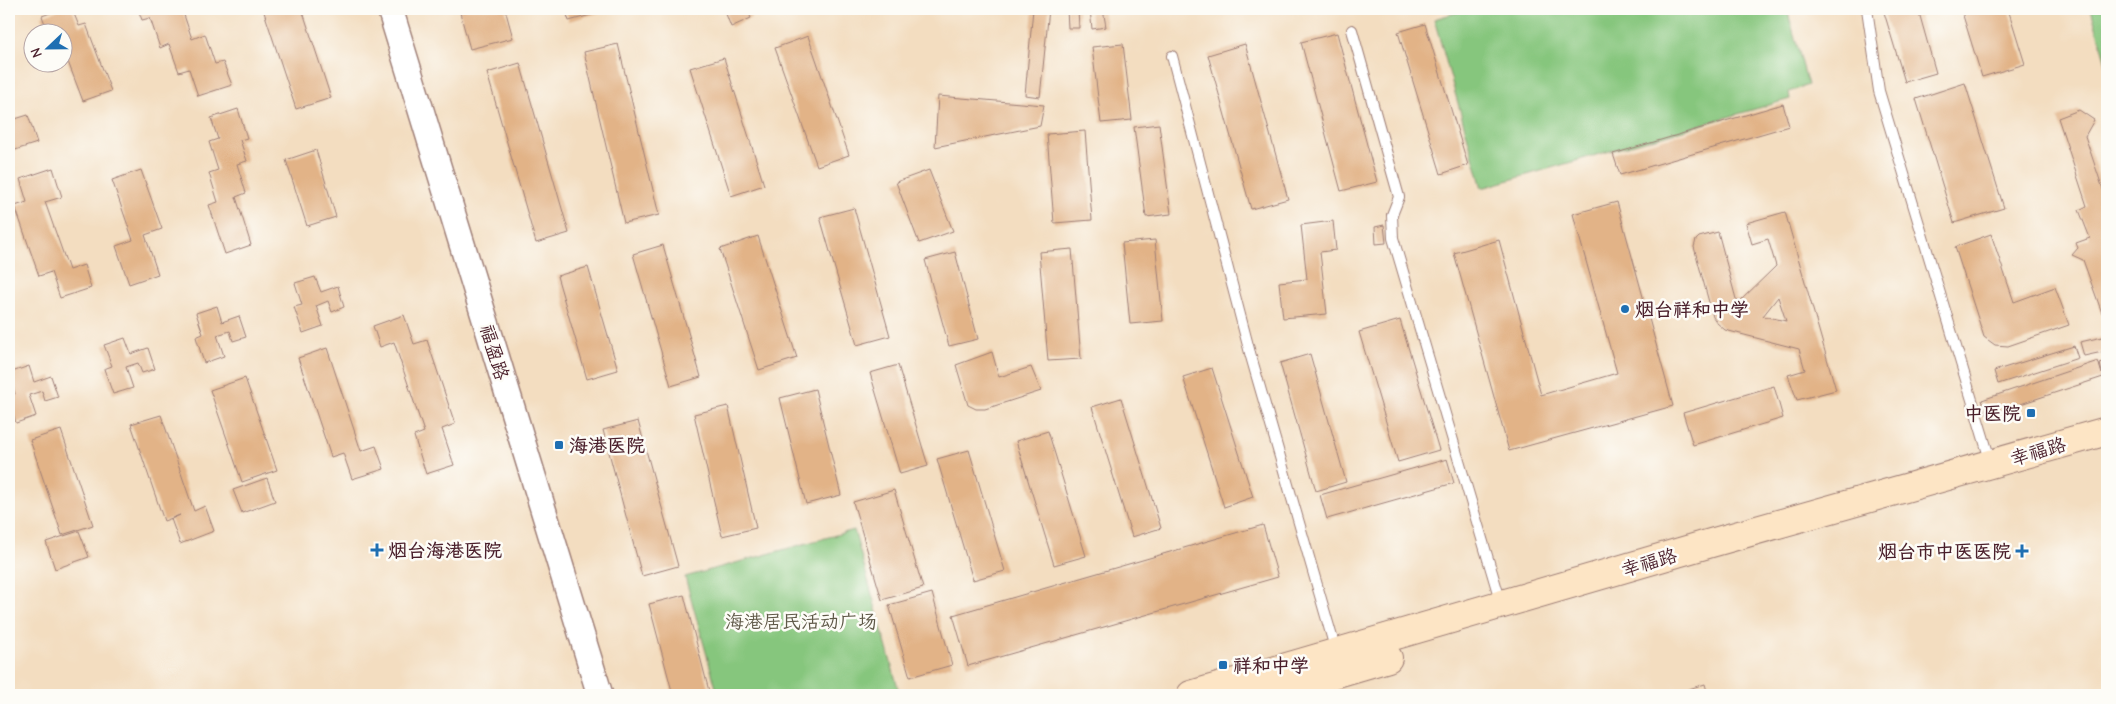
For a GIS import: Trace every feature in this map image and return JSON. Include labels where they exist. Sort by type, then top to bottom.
[{"type":"main road","name":"幸福路","points":[[1191,695],[2107,431]]},
{"type":"main road","name":"幸福路","points":[[1262,695],[1707,564],[2107,451]]},
{"type":"street","name":"福盈路","points":[[390,9],[600,695]]},
{"type":"lane","points":[[1867,9],[1879,91],[1991,464]]},
{"type":"lane","points":[[1352,30],[1399,197],[1392,215],[1393,238],[1502,605]]},
{"type":"lane","points":[[1172,56],[1250,353],[1337,653]]},
{"type":"green space","points":[[1469,9],[1787,9],[1808,85],[1789,92],[1790,99],[1482,188],[1434,19]]},
{"type":"green space","points":[[2091,9],[2107,9],[2107,67]]},
{"type":"green space","name":"海港居民活动广场","points":[[854,530],[900,695],[718,695],[685,577]]},
{"type":"building","points":[[61,9],[72,9],[79,26],[86,24],[111,91],[83,101],[72,72],[72,22],[44,22],[42,16]]},
{"type":"building","points":[[138,9],[182,9],[192,39],[205,34],[215,64],[223,62],[232,85],[198,96],[189,69],[179,72],[169,44],[160,48],[150,18],[142,20]]},
{"type":"building","points":[[263,9],[302,9],[331,98],[296,109]]},
{"type":"building","points":[[459,9],[505,9],[513,38],[470,49]]},
{"type":"building","points":[[565,9],[604,9],[605,11],[569,21]]},
{"type":"building","points":[[740,9],[747,9],[751,18],[731,27],[726,14]]},
{"type":"building","points":[[1033,9],[1049,9],[1040,97],[1025,95]]},
{"type":"building","points":[[1067,9],[1078,9],[1079,28],[1068,28]]},
{"type":"building","points":[[1090,9],[1103,9],[1106,27],[1092,29]]},
{"type":"building","points":[[1883,9],[1918,9],[1936,73],[1905,82]]},
{"type":"building","points":[[1961,9],[2008,9],[2025,64],[1982,77]]},
{"type":"building","points":[[1425,24],[1468,165],[1441,174],[1398,32]]},
{"type":"building","points":[[1337,33],[1377,182],[1341,191],[1301,42]]},
{"type":"building","points":[[808,36],[849,155],[817,166],[775,48]]},
{"type":"building","points":[[618,44],[659,215],[624,223],[584,52]]},
{"type":"building","points":[[1123,44],[1132,120],[1101,123],[1092,47]]},
{"type":"building","points":[[1245,44],[1288,199],[1251,209],[1208,55]]},
{"type":"building","points":[[724,58],[764,185],[731,196],[690,68]]},
{"type":"building","points":[[520,63],[569,233],[536,243],[487,73]]},
{"type":"building","points":[[1965,83],[2004,208],[1954,223],[1916,99]]},
{"type":"building","points":[[938,96],[1044,105],[1040,126],[935,147]]},
{"type":"building","points":[[1783,104],[1789,126],[1620,175],[1613,154]]},
{"type":"building","points":[[238,109],[247,138],[240,140],[247,161],[237,164],[246,193],[236,197],[251,245],[225,254],[209,205],[218,202],[209,173],[218,170],[209,142],[218,139],[211,118]]},
{"type":"building","points":[[9,110],[12,120],[28,115],[37,143],[9,152]]},
{"type":"building","points":[[2079,110],[2094,120],[2085,136],[2107,201],[2107,302],[2102,313],[2083,260],[2072,255],[2078,248],[2076,243],[2090,238],[2079,210],[2087,206],[2058,118]]},
{"type":"building","points":[[1159,124],[1171,214],[1146,217],[1134,127]]},
{"type":"building","points":[[1085,131],[1092,220],[1054,223],[1047,134]]},
{"type":"building","points":[[316,150],[336,217],[307,226],[286,160]]},
{"type":"building","points":[[53,168],[62,197],[45,202],[69,270],[84,265],[91,288],[60,298],[51,272],[39,276],[15,206],[27,202],[20,179]]},
{"type":"building","points":[[141,170],[162,229],[145,235],[158,274],[129,284],[116,246],[133,240],[112,180]]},
{"type":"building","points":[[929,170],[953,231],[919,243],[896,182]]},
{"type":"building","points":[[1617,202],[1673,406],[1509,451],[1454,253],[1499,240],[1541,395],[1617,373],[1573,214]]},
{"type":"building","points":[[854,208],[890,336],[857,345],[820,217]]},
{"type":"building","points":[[1785,212],[1836,390],[1797,400],[1788,375],[1805,370],[1799,349],[1725,330],[1713,317],[1694,247],[1699,237],[1718,232],[1736,299],[1740,301],[1776,266],[1768,239],[1752,244],[1746,223]],"holes":[[[1778,297],[1786,321],[1763,316]]]},
{"type":"building","points":[[1333,221],[1336,250],[1320,252],[1327,314],[1283,318],[1279,282],[1307,279],[1301,225]]},
{"type":"building","points":[[1384,225],[1386,243],[1376,244],[1375,227]]},
{"type":"building","points":[[1991,234],[2014,302],[2055,287],[2069,325],[2008,346],[1995,345],[1984,337],[1955,247]]},
{"type":"building","points":[[758,236],[797,358],[759,370],[720,249]]},
{"type":"building","points":[[1155,240],[1163,321],[1130,324],[1122,243]]},
{"type":"building","points":[[663,245],[701,377],[671,386],[633,254]]},
{"type":"building","points":[[1072,249],[1081,359],[1048,361],[1039,252]]},
{"type":"building","points":[[955,252],[978,339],[949,346],[925,260]]},
{"type":"building","points":[[588,267],[618,370],[587,379],[557,276]]},
{"type":"building","points":[[315,277],[321,292],[338,286],[344,307],[332,312],[328,301],[316,306],[323,326],[303,333],[294,307],[302,305],[295,283]]},
{"type":"building","points":[[217,306],[222,322],[239,316],[246,337],[233,341],[230,331],[217,335],[224,356],[204,363],[196,337],[203,334],[196,313]]},
{"type":"building","points":[[404,315],[414,344],[427,340],[455,424],[442,429],[454,465],[426,474],[414,436],[424,432],[394,342],[380,347],[373,326]]},
{"type":"building","points":[[1400,320],[1439,450],[1398,462],[1359,332]]},
{"type":"building","points":[[2107,336],[2107,351],[2084,356],[2080,342]]},
{"type":"building","points":[[125,338],[131,354],[148,348],[155,369],[142,373],[138,363],[126,367],[133,388],[113,394],[104,369],[112,366],[104,345]]},
{"type":"building","points":[[2074,346],[2078,358],[1998,384],[1994,371]]},
{"type":"building","points":[[327,348],[361,451],[376,446],[384,469],[352,479],[343,453],[331,457],[298,358]]},
{"type":"building","points":[[992,352],[999,377],[1031,367],[1041,391],[985,409],[976,409],[968,405],[956,365]]},
{"type":"building","points":[[1310,354],[1346,482],[1316,491],[1280,363]]},
{"type":"building","points":[[2098,361],[2102,374],[2100,363],[2107,361],[2107,382],[2105,383],[2103,377],[1987,415],[1982,400]]},
{"type":"building","points":[[898,365],[928,466],[900,474],[870,373]]},
{"type":"building","points":[[29,366],[34,382],[51,376],[58,397],[45,401],[42,391],[29,395],[36,416],[16,423],[9,400],[9,396],[15,394],[9,373]]},
{"type":"building","points":[[1212,368],[1253,497],[1224,507],[1183,377]]},
{"type":"building","points":[[245,378],[277,470],[242,482],[210,390]]},
{"type":"building","points":[[1774,386],[1783,418],[1693,445],[1683,413]]},
{"type":"building","points":[[815,389],[841,495],[806,504],[780,398]]},
{"type":"building","points":[[1121,398],[1161,528],[1132,537],[1092,407]]},
{"type":"building","points":[[728,406],[756,528],[722,536],[694,414]]},
{"type":"building","points":[[161,415],[194,511],[205,506],[214,531],[180,544],[171,519],[180,515],[164,521],[131,424]]},
{"type":"building","points":[[638,421],[678,566],[642,576],[603,430]]},
{"type":"building","points":[[61,430],[93,525],[62,535],[30,440]]},
{"type":"building","points":[[1048,431],[1086,556],[1054,565],[1016,441]]},
{"type":"building","points":[[969,450],[1005,571],[973,580],[937,459]]},
{"type":"building","points":[[1447,459],[1454,483],[1327,519],[1320,495]]},
{"type":"building","points":[[267,478],[275,501],[242,513],[233,490]]},
{"type":"building","points":[[894,490],[923,588],[882,600],[853,502]]},
{"type":"building","points":[[1263,525],[1278,577],[968,666],[953,615]]},
{"type":"building","points":[[79,531],[89,557],[55,569],[46,542]]},
{"type":"building","points":[[932,593],[952,665],[910,677],[889,605]]},
{"type":"building","points":[[684,595],[710,695],[673,695],[649,604]]},
{"type":"building","points":[[1705,684],[1708,695],[1669,695]]},
{"type":"place","name":"烟台祥和中学","points":[[1625,309]]},
{"type":"place","name":"中医院","points":[[2031,413]]},
{"type":"place","name":"海港医院","points":[[559,445]]},
{"type":"place","name":"烟台海港医院","points":[[377,550]]},
{"type":"place","name":"烟台市中医医院","points":[[2022,551]]},
{"type":"place","name":"祥和中学","points":[[1223,665]]}]
